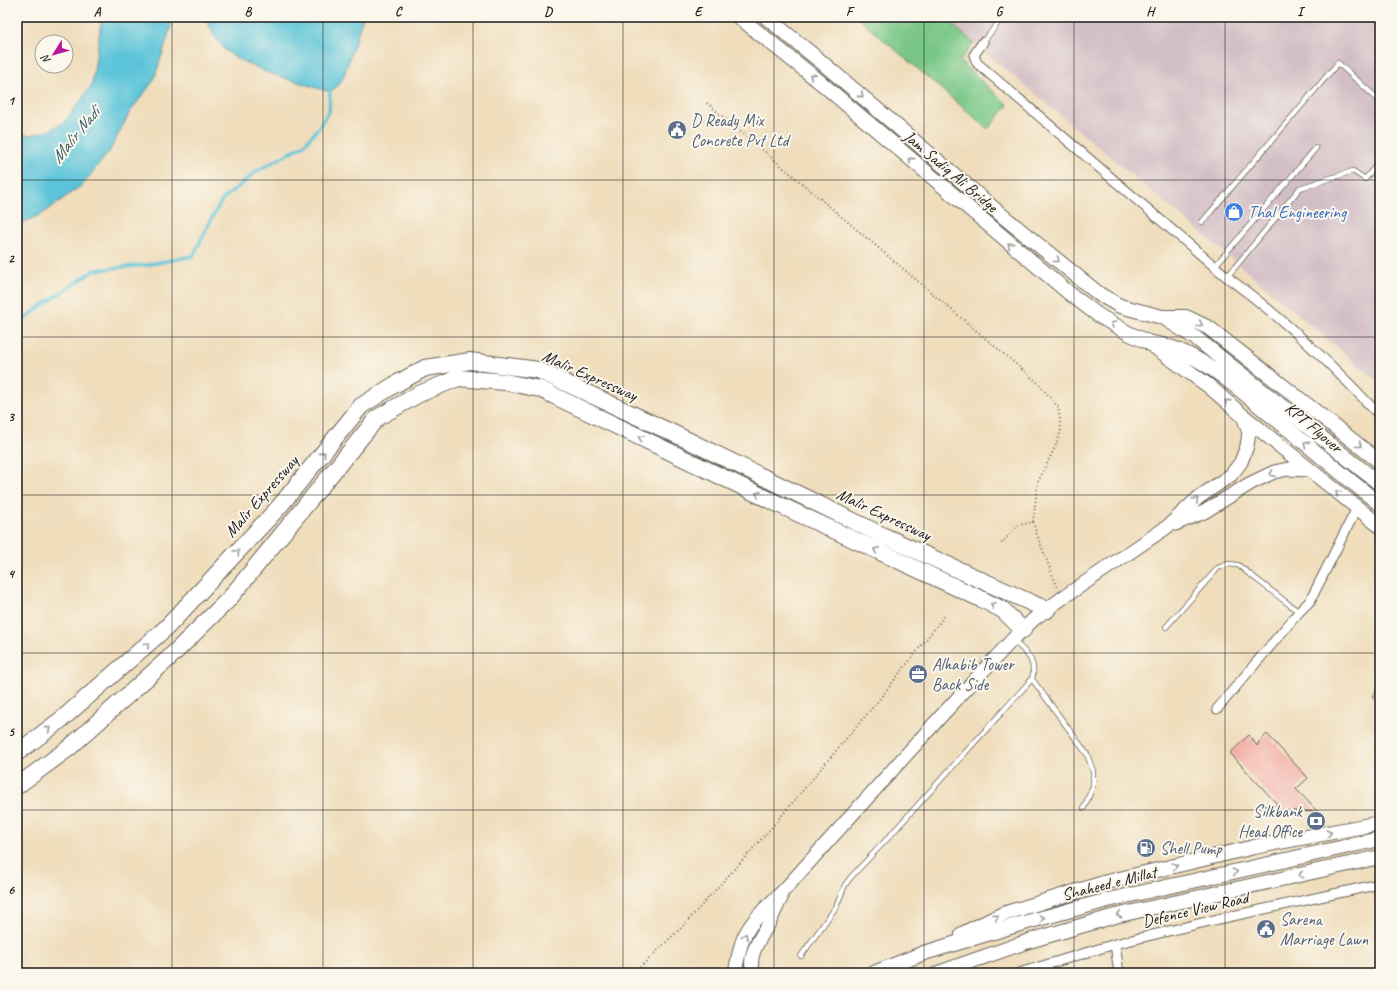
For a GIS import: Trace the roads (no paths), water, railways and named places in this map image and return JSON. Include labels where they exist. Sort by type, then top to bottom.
[{"type":"highway","name":"Malir Expressway","points":[[17,753],[62,719],[167,627],[279,507],[361,406],[394,385],[425,368],[470,361],[538,370],[681,437],[884,536],[1047,610]]},
{"type":"highway","name":"Malir Expressway","points":[[17,786],[69,748],[169,658],[229,599],[377,418],[419,394],[458,378],[505,382],[540,389],[782,506],[1003,610],[1018,635]]},
{"type":"main road","name":"Jam Sadiq Ali Bridge","points":[[739,17],[820,82],[1069,293],[1098,315],[1128,333],[1148,342]]},
{"type":"main road","name":"Jam Sadiq Ali Bridge","points":[[766,17],[1004,217],[1099,294],[1120,306],[1162,316]]},
{"type":"main road","points":[[1162,316],[1197,339],[1227,371]]},
{"type":"main road","points":[[1162,316],[1186,317],[1209,328],[1380,462]]},
{"type":"main road","points":[[1148,342],[1164,344],[1227,371]]},
{"type":"main road","points":[[1148,342],[1210,387],[1243,416],[1380,526]]},
{"type":"main road","name":"KPT Flyover","points":[[1227,371],[1380,484]]},
{"type":"main road","name":"KPT Flyover","points":[[1227,371],[1380,504]]},
{"type":"main road","points":[[924,953],[1003,914],[1107,882],[1254,848],[1380,823]]},
{"type":"main road","name":"Shaheed e Millat","points":[[874,973],[924,953],[1020,924],[1108,900],[1380,839]]},
{"type":"main road","name":"Shaheed e Millat","points":[[938,973],[1029,941],[1115,916],[1380,857]]},
{"type":"street","points":[[982,42],[974,54],[977,63],[1227,277],[1251,294],[1303,337],[1339,372],[1380,416]]},
{"type":"street","points":[[735,973],[738,954],[748,929],[759,915],[785,889],[942,714],[1018,635],[1061,599],[1168,527],[1198,498],[1231,475],[1241,462],[1247,446],[1249,433],[1243,416]]},
{"type":"street","points":[[1168,527],[1204,512],[1252,483],[1274,472],[1288,469],[1310,470]]},
{"type":"street","points":[[1217,709],[1310,601],[1356,508]]},
{"type":"street","name":"Defence View Road","points":[[1019,973],[1115,944],[1214,920],[1380,884]]},
{"type":"street","points":[[754,973],[752,969],[752,958],[758,941],[770,922],[785,889]]},
{"type":"street","points":[[1115,944],[1119,973]]},
{"type":"lane","points":[[982,42],[1003,17]]},
{"type":"lane","points":[[1202,222],[1338,63],[1380,101]]},
{"type":"lane","points":[[1214,266],[1316,148]]},
{"type":"lane","points":[[1227,277],[1300,188],[1353,171],[1365,179],[1380,161]]},
{"type":"lane","points":[[1166,627],[1218,568],[1228,564],[1238,565],[1299,612]]},
{"type":"lane","points":[[801,956],[836,907],[845,885],[851,877],[1032,679],[1034,672],[1033,663],[1018,635]]},
{"type":"lane","points":[[1032,679],[1087,754],[1093,772],[1093,786],[1084,808]]},
{"type":"water","name":"Malir Nadi","points":[[102,17],[174,17],[154,80],[130,112],[109,152],[82,185],[42,214],[17,225],[17,134],[30,135],[48,131],[63,123],[80,102],[92,84]]},
{"type":"water","points":[[204,17],[363,17],[344,76],[339,85],[330,92],[268,73],[238,59],[226,51],[215,37]]},
{"type":"waterway","points":[[17,325],[40,307],[95,270],[146,265],[193,256],[223,199],[257,171],[304,145],[319,127],[329,111],[330,92],[328,89]]},
{"type":"place","name":"D Ready Mix Concrete Pvt Ltd","points":[[677,130]]},
{"type":"place","name":"Thal Engineering","points":[[1234,212]]},
{"type":"place","name":"Alhabib Tower Back Side","points":[[918,674]]},
{"type":"place","name":"Silkbank Head Office","points":[[1316,821]]},
{"type":"place","name":"Shell Pump","points":[[1146,848]]},
{"type":"place","name":"Sarena Marriage Lawn","points":[[1266,929]]}]
